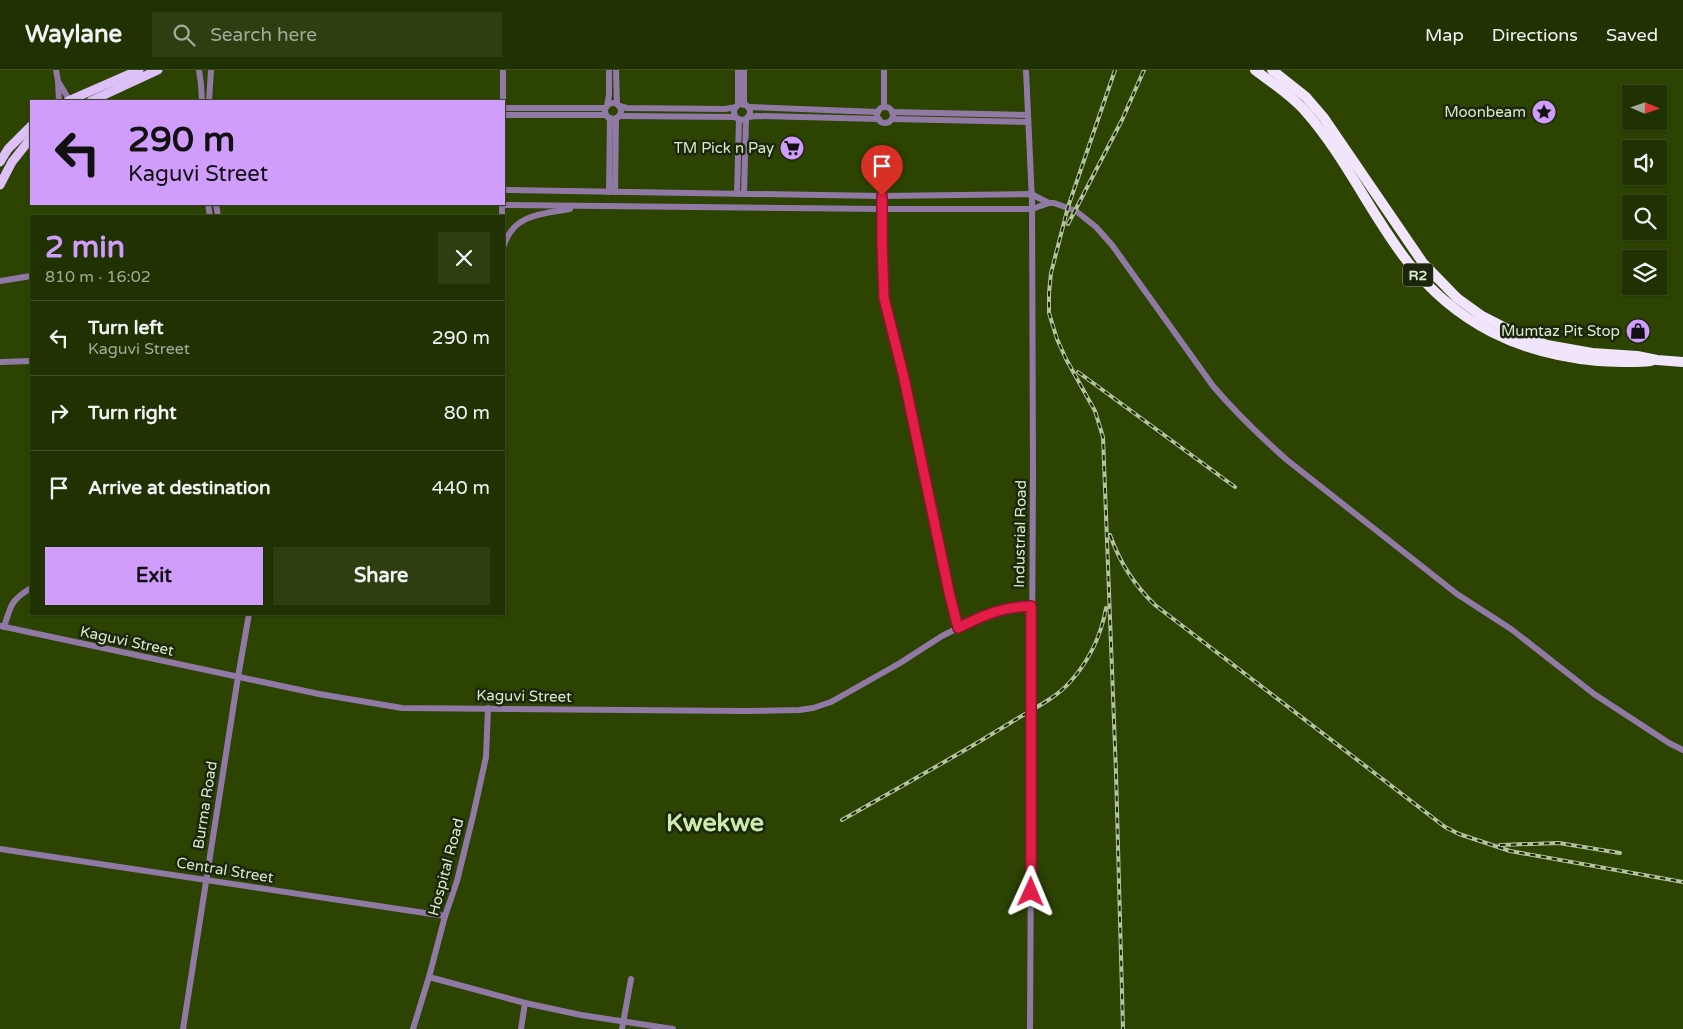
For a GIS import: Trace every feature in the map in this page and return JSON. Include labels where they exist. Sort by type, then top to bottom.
[{"type":"highway","name":"R2","points":[[1255,70],[1281,89],[1304,110],[1324,135],[1407,261],[1426,283],[1463,315],[1500,336],[1526,348],[1546,354],[1617,362],[1637,363],[1657,360]]},
{"type":"highway","name":"R2","points":[[1272,70],[1306,97],[1324,118],[1418,256],[1458,298],[1494,323],[1547,346],[1657,360],[1683,361]]},
{"type":"main road","points":[[71,100],[138,70]]},
{"type":"main road","points":[[93,100],[158,70]]},
{"type":"main road","points":[[0,162],[8,149],[30,127]]},
{"type":"main road","points":[[0,185],[12,162],[30,139]]},
{"type":"street","points":[[56,70],[60,100]]},
{"type":"street","points":[[198,70],[201,78],[202,100]]},
{"type":"street","points":[[209,100],[211,70]]},
{"type":"street","points":[[503,70],[503,100]]},
{"type":"street","points":[[609,70],[612,192]]},
{"type":"street","points":[[505,115],[610,114],[620,111],[616,70]]},
{"type":"street","points":[[738,70],[742,106],[749,112],[742,118],[741,194]]},
{"type":"street","points":[[742,118],[734,112],[742,106],[744,70]]},
{"type":"street","points":[[884,70],[880,113],[885,123],[892,119],[1028,118]]},
{"type":"street","name":"Industrial Road","points":[[1026,70],[1032,209],[1034,470],[1031,606],[1030,1029]]},
{"type":"street","points":[[58,81],[68,100]]},
{"type":"street","points":[[610,114],[612,103],[627,108],[725,109],[742,106],[880,113]]},
{"type":"street","points":[[505,108],[610,114],[742,118],[880,113],[889,108],[892,112],[1028,118]]},
{"type":"street","points":[[892,112],[892,119]]},
{"type":"street","points":[[505,190],[882,196],[1031,194],[1076,212],[1096,227],[1112,245],[1214,386],[1253,429],[1287,460],[1457,594],[1510,629],[1594,694],[1669,743],[1683,750]]},
{"type":"street","points":[[797,195],[797,208]]},
{"type":"street","points":[[882,196],[884,298],[906,388],[958,628]]},
{"type":"street","points":[[505,204],[1032,209],[1049,202]]},
{"type":"street","points":[[505,242],[517,223],[543,214],[583,206]]},
{"type":"street","points":[[0,281],[30,276]]},
{"type":"street","points":[[0,362],[30,361]]},
{"type":"street","points":[[2,627],[13,602],[30,589]]},
{"type":"street","name":"Kaguvi Street","points":[[2,627],[238,677],[402,708],[798,710],[813,708],[831,702],[900,663],[942,636],[978,618],[1012,607],[1031,606]]},
{"type":"street","name":"Burma Road","points":[[183,1029],[249,615]]},
{"type":"street","name":"Hospital Road","points":[[413,1029],[445,916],[457,881],[486,757],[488,708]]},
{"type":"street","name":"Central Street","points":[[0,849],[445,916]]},
{"type":"street","points":[[429,977],[525,1003],[673,1029]]},
{"type":"street","points":[[622,1029],[630,979]]},
{"type":"street","points":[[521,1029],[525,1003]]},
{"type":"railway","points":[[1115,70],[1068,207],[1051,273],[1049,313],[1057,339],[1095,411],[1103,437],[1116,773],[1123,1029]]},
{"type":"railway","points":[[1068,224],[1122,120],[1144,70]]},
{"type":"railway","points":[[1078,372],[1235,487]]},
{"type":"railway","points":[[1110,535],[1128,573],[1155,605],[1445,827],[1459,834],[1510,851],[1683,882]]},
{"type":"railway","points":[[842,820],[968,748],[1057,694],[1077,674],[1088,657],[1101,628],[1106,608]]},
{"type":"railway","points":[[1500,845],[1559,843],[1620,853]]},
{"type":"place","name":"Moonbeam","points":[[1544,112]]},
{"type":"place","name":"TM Pick n Pay","points":[[792,148]]},
{"type":"place","name":"Mumtaz Pit Stop","points":[[1638,331]]},
{"type":"district","name":"Kwekwe","points":[[715,822]]},
{"type":"route","points":[[882,196],[884,298],[904,378],[958,628],[996,611],[1012,607],[1031,606],[1031,892]]}]
